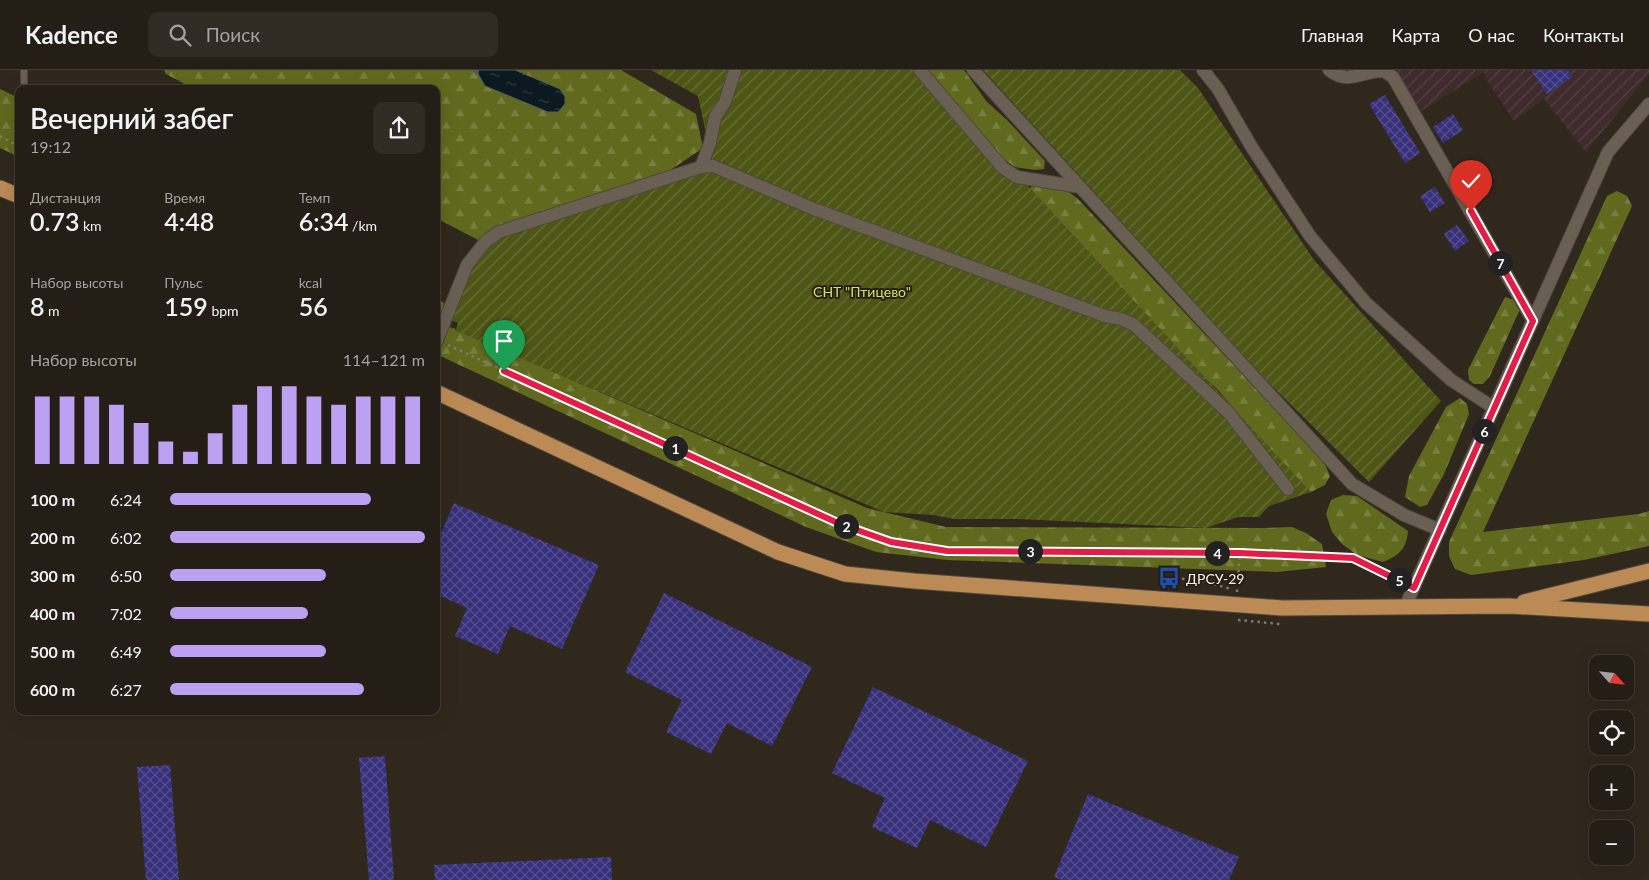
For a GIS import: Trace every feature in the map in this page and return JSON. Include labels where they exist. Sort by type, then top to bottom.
[{"type":"main road","points":[[0,188],[15,194]]},
{"type":"main road","points":[[440,394],[778,552],[845,574],[923,582],[1282,608],[1509,606],[1649,614]]},
{"type":"main road","points":[[1509,606],[1647,574]]},
{"type":"main road","points":[[1586,610],[1580,602],[1580,598],[1589,587]]},
{"type":"street","points":[[701,167],[710,143],[715,117],[725,102],[735,70]]},
{"type":"street","points":[[920,70],[1003,168],[1017,176],[1080,187]]},
{"type":"street","points":[[973,70],[1352,484],[1404,515],[1440,530]]},
{"type":"street","points":[[1203,70],[1218,89],[1251,146],[1310,236],[1366,303],[1451,380],[1494,408]]},
{"type":"street","points":[[1329,70],[1343,77],[1375,70],[1384,71],[1393,77],[1533,321]]},
{"type":"street","points":[[1405,607],[1608,152],[1649,104]]},
{"type":"street","points":[[440,333],[467,265],[486,241],[499,232],[701,167],[713,166],[814,209],[1012,283],[1133,324],[1229,413],[1288,489]]},
{"type":"lane","points":[[24,70],[24,82]]},
{"type":"path","points":[[0,136],[15,145]]},
{"type":"path","points":[[440,342],[840,524],[891,542],[947,551],[1240,553],[1353,558],[1414,588]]},
{"type":"path","points":[[1169,578],[1199,580],[1237,590]]},
{"type":"shaded area","points":[[1393,70],[1649,70],[1649,74],[1586,152],[1544,99],[1514,121],[1487,80],[1484,72],[1421,111]]},
{"type":"green space","points":[[164,70],[479,70],[477,72],[548,112],[558,112],[565,104],[560,89],[515,70],[621,70],[696,114],[703,148],[644,188],[480,241],[440,220],[440,85],[187,85],[166,74]]},
{"type":"green space","name":"СНТ \"Птицево\"","points":[[651,70],[921,70],[1311,492],[1269,506],[1259,517],[1238,517],[1206,528],[1019,519],[954,519],[933,515],[884,512],[442,325],[456,329],[458,323],[451,320],[471,265],[489,243],[701,167],[713,166],[698,96]]},
{"type":"green space","points":[[928,70],[964,70],[987,102],[1007,120],[1045,161],[1044,169],[1035,170],[1015,167],[999,156]]},
{"type":"green space","points":[[983,70],[1180,70],[1198,88],[1314,260],[1441,401],[1369,482],[1260,374]]},
{"type":"green space","points":[[0,89],[15,96],[15,155],[0,148]]},
{"type":"green space","points":[[1034,184],[1063,188],[1077,198],[1323,460],[1330,476],[1325,485],[1311,492],[1298,488],[1219,391],[1119,296],[1026,193]]},
{"type":"green space","points":[[1617,191],[1627,196],[1632,206],[1483,532],[1639,514],[1649,511],[1649,546],[1584,560],[1471,575],[1455,569],[1449,556],[1449,542],[1607,196]]},
{"type":"green space","points":[[1505,297],[1514,300],[1520,309],[1490,376],[1483,384],[1474,384],[1469,380],[1468,370]]},
{"type":"green space","points":[[440,301],[443,302],[450,327],[867,508],[946,527],[1292,527],[1306,533],[1322,544],[1326,567],[1277,572],[948,560],[876,552],[806,527],[440,356]]},
{"type":"green space","points":[[1460,398],[1467,404],[1469,414],[1444,474],[1427,505],[1420,507],[1405,497],[1409,476],[1446,407]]},
{"type":"green space","points":[[1343,495],[1357,496],[1408,531],[1401,551],[1383,562],[1357,555],[1342,544],[1332,532],[1326,514],[1331,500]]},
{"type":"water","points":[[479,70],[515,70],[560,89],[565,97],[565,104],[558,112],[548,112],[485,86],[477,72]]},
{"type":"building","points":[[1531,70],[1568,70],[1572,77],[1547,94]]},
{"type":"building","points":[[1385,95],[1420,153],[1405,163],[1369,104]]},
{"type":"building","points":[[1453,114],[1463,130],[1443,143],[1433,127]]},
{"type":"building","points":[[1435,187],[1445,203],[1430,212],[1420,196]]},
{"type":"building","points":[[1457,225],[1469,241],[1455,251],[1444,234]]},
{"type":"building","points":[[454,503],[599,565],[562,649],[510,626],[498,654],[455,636],[467,608],[440,596],[440,536]]},
{"type":"building","points":[[664,593],[812,667],[772,746],[727,723],[711,754],[666,732],[682,700],[625,672]]},
{"type":"building","points":[[873,687],[1028,761],[986,847],[930,820],[917,848],[872,827],[885,798],[832,773]]},
{"type":"building","points":[[385,756],[394,880],[369,880],[359,758]]},
{"type":"building","points":[[170,765],[179,880],[146,880],[137,767]]},
{"type":"building","points":[[1088,794],[1239,857],[1229,880],[1062,880],[1054,877]]},
{"type":"building","points":[[611,857],[612,880],[435,880],[434,865]]},
{"type":"place","name":"ДРСУ-29","points":[[1169,578]]},
{"type":"route","points":[[504,371],[840,524],[891,542],[947,551],[1240,553],[1353,558],[1414,588],[1533,321],[1471,211]]}]
